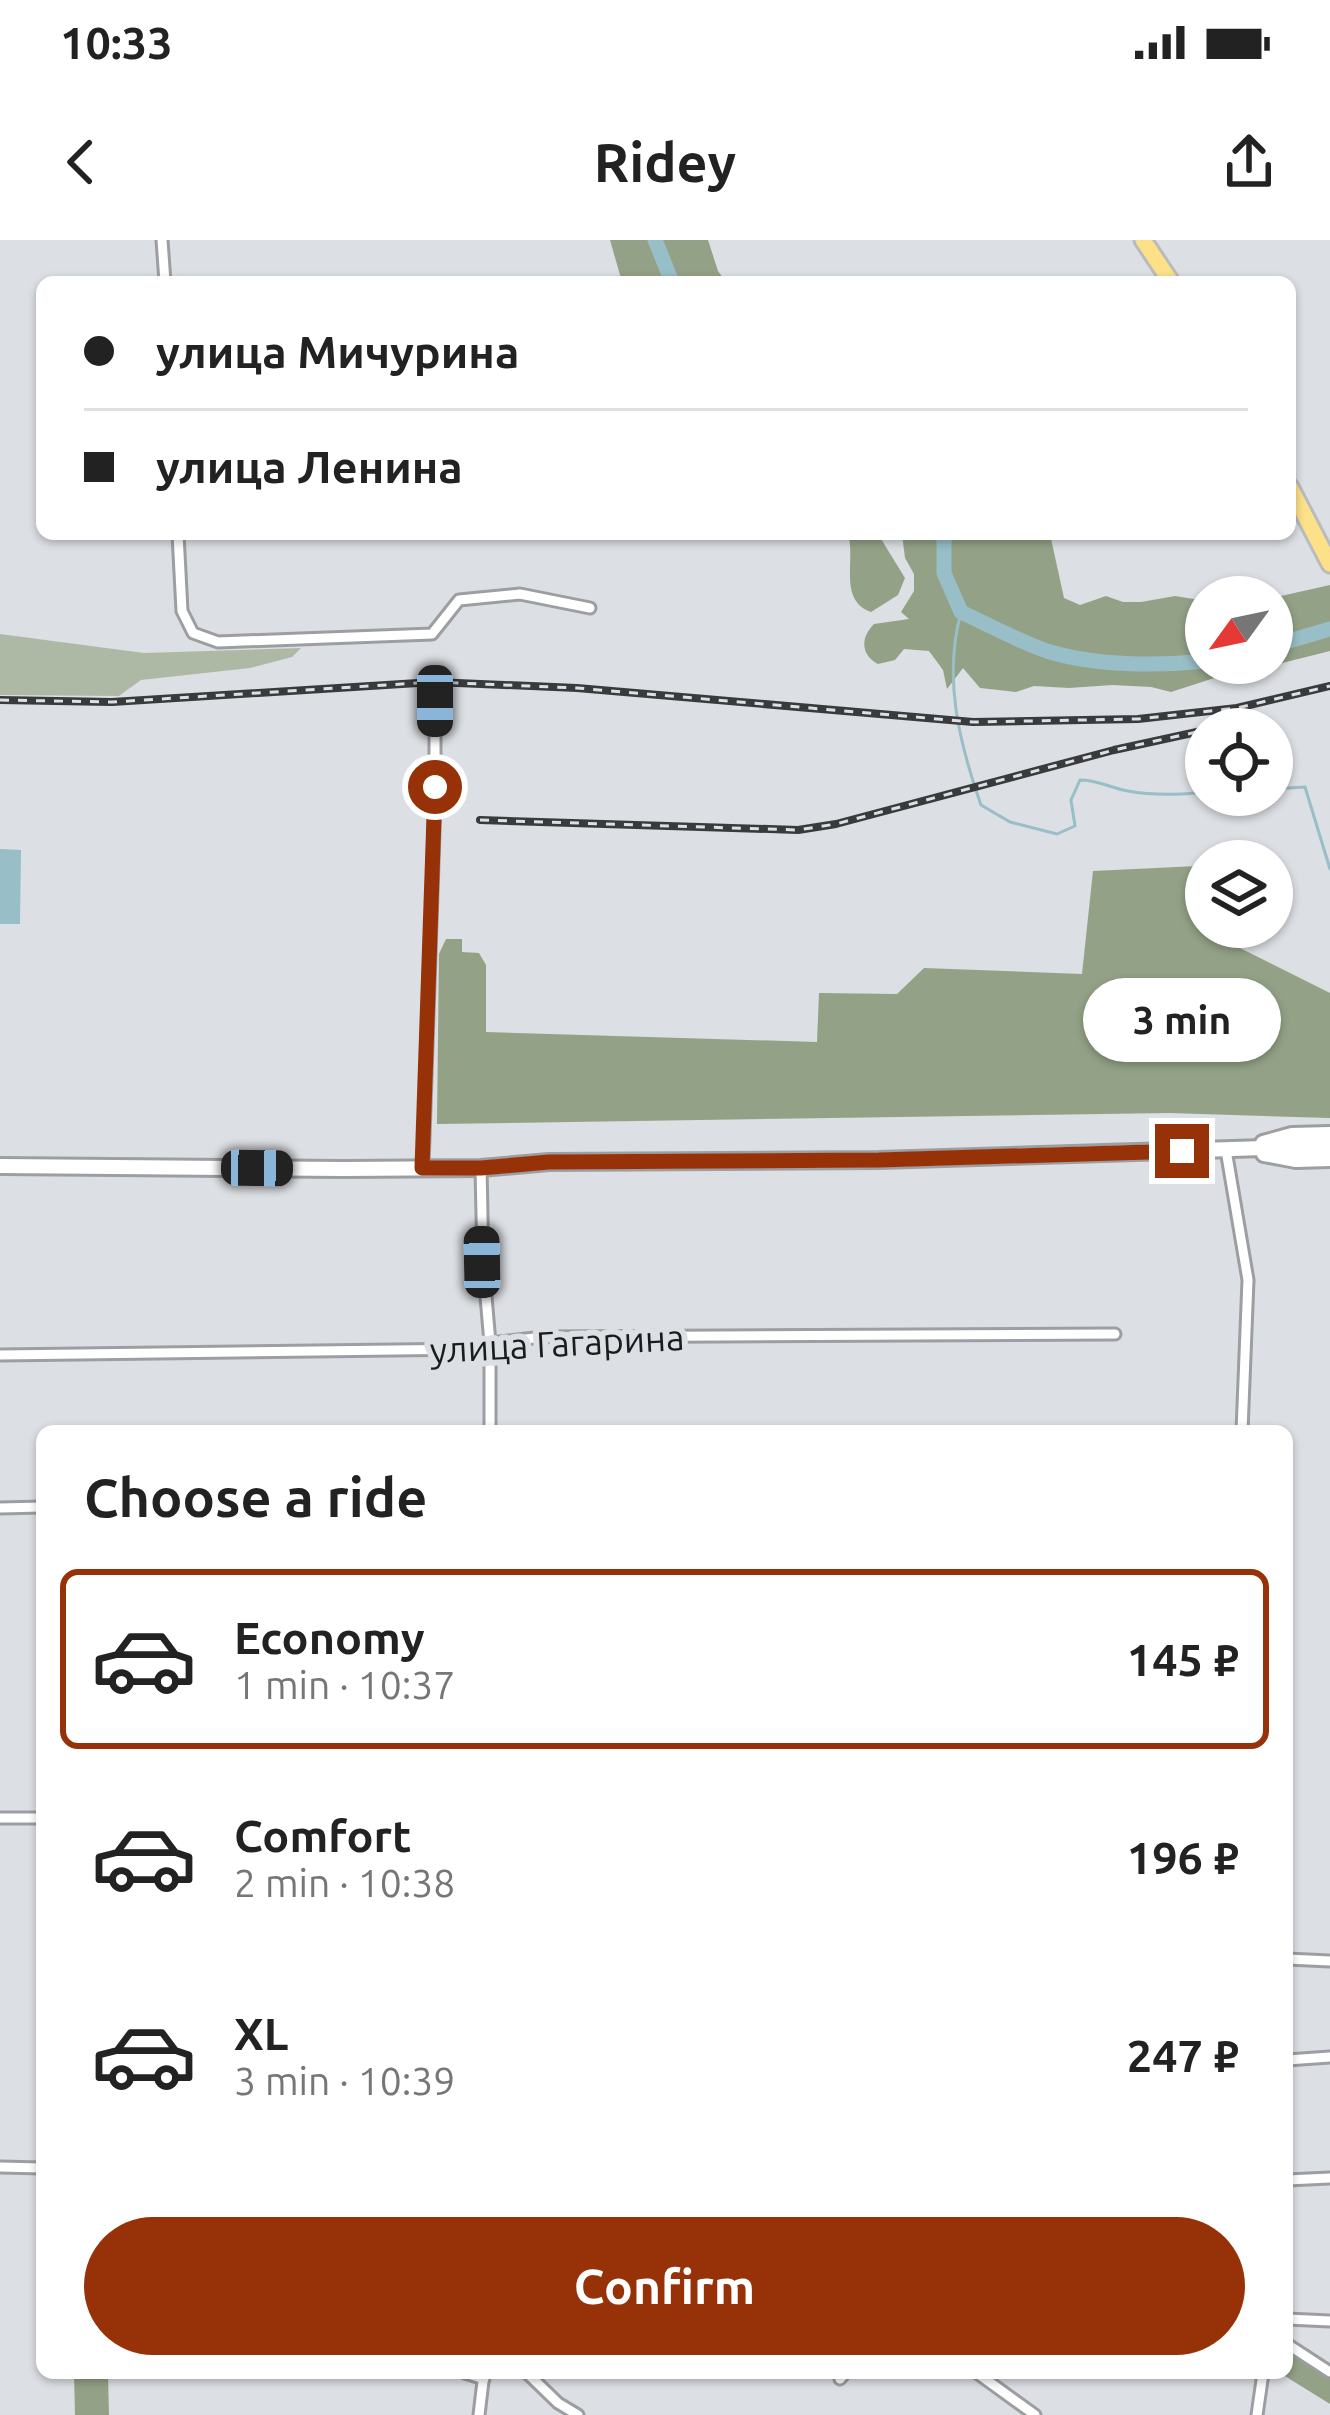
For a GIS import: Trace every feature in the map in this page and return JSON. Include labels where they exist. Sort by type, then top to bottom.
[{"type":"main road","points":[[1143,240],[1167,276]]},
{"type":"main road","points":[[1296,499],[1330,564]]},
{"type":"main road","points":[[1233,1150],[1292,1136],[1330,1134]]},
{"type":"main road","points":[[0,1166],[481,1168],[549,1162],[879,1160],[1330,1146]]},
{"type":"main road","points":[[1233,1150],[1296,1160],[1330,1159]]},
{"type":"street","points":[[162,240],[165,276]]},
{"type":"street","points":[[178,540],[182,611],[193,633],[218,642],[432,634],[460,600],[520,594],[590,608]]},
{"type":"street","points":[[422,1168],[435,701]]},
{"type":"street","points":[[1233,1150],[1248,1280],[1242,1425]]},
{"type":"street","points":[[481,1168],[490,1425]]},
{"type":"street","name":"улица Гагарина","points":[[0,1355],[476,1349],[543,1337],[1114,1334]]},
{"type":"street","points":[[0,1508],[36,1507]]},
{"type":"street","points":[[0,1818],[36,1818]]},
{"type":"street","points":[[1293,1959],[1330,1961]]},
{"type":"street","points":[[1293,2059],[1330,2056]]},
{"type":"street","points":[[0,2168],[36,2168]]},
{"type":"street","points":[[1293,2180],[1330,2178]]},
{"type":"street","points":[[1293,2319],[1330,2321]]},
{"type":"street","points":[[1293,2348],[1330,2372]]},
{"type":"street","points":[[479,2415],[484,2379]]},
{"type":"street","points":[[532,2379],[578,2415]]},
{"type":"street","points":[[985,2379],[1035,2415]]},
{"type":"street","points":[[1257,2415],[1262,2379]]},
{"type":"green space","points":[[610,240],[708,240],[722,276],[620,276]]},
{"type":"green space","points":[[849,540],[882,540],[905,578],[898,595],[871,612],[861,606],[851,589]]},
{"type":"green space","points":[[903,540],[1051,540],[1064,598],[1080,605],[1106,596],[1123,602],[1185,598],[1185,684],[1196,684],[1171,692],[1112,685],[1034,686],[1016,692],[980,688],[963,668],[947,689],[943,670],[929,651],[904,649],[895,660],[878,664],[866,651],[866,635],[874,624],[909,619],[901,612],[914,591],[914,574]]},
{"type":"green space","points":[[1330,585],[1330,651],[1293,660],[1293,593]]},
{"type":"green space","points":[[0,634],[144,653],[301,648],[292,657],[250,668],[141,680],[119,696],[0,695]]},
{"type":"green space","points":[[1185,867],[1185,948],[1240,948],[1330,993],[1330,1118],[1170,1113],[437,1124],[439,954],[446,939],[462,939],[462,952],[479,953],[486,965],[486,1032],[817,1042],[819,993],[897,994],[924,968],[1082,974],[1093,871]]},
{"type":"green space","points":[[1293,2352],[1330,2376],[1330,2404],[1290,2379]]},
{"type":"green space","points":[[74,2379],[108,2379],[109,2415],[75,2415]]},
{"type":"water","points":[[0,849],[21,850],[20,924],[0,924]]},
{"type":"waterway","points":[[655,240],[670,276]]},
{"type":"waterway","points":[[944,540],[944,573],[961,612],[1025,643],[1065,656],[1126,664],[1185,663]]},
{"type":"waterway","points":[[961,612],[953,661],[956,710],[981,805],[1010,822],[1057,834],[1075,826],[1071,800],[1080,780],[1148,794],[1185,793]]},
{"type":"waterway","points":[[1293,640],[1330,629]]},
{"type":"waterway","points":[[1293,788],[1305,787],[1330,869]]},
{"type":"railway","points":[[0,700],[112,702],[434,682],[577,688],[973,722],[1138,719],[1237,708],[1330,686]]},
{"type":"railway","points":[[480,820],[798,830],[1185,735]]},
{"type":"route","points":[[435,787],[422,1168],[1182,1151]]}]
